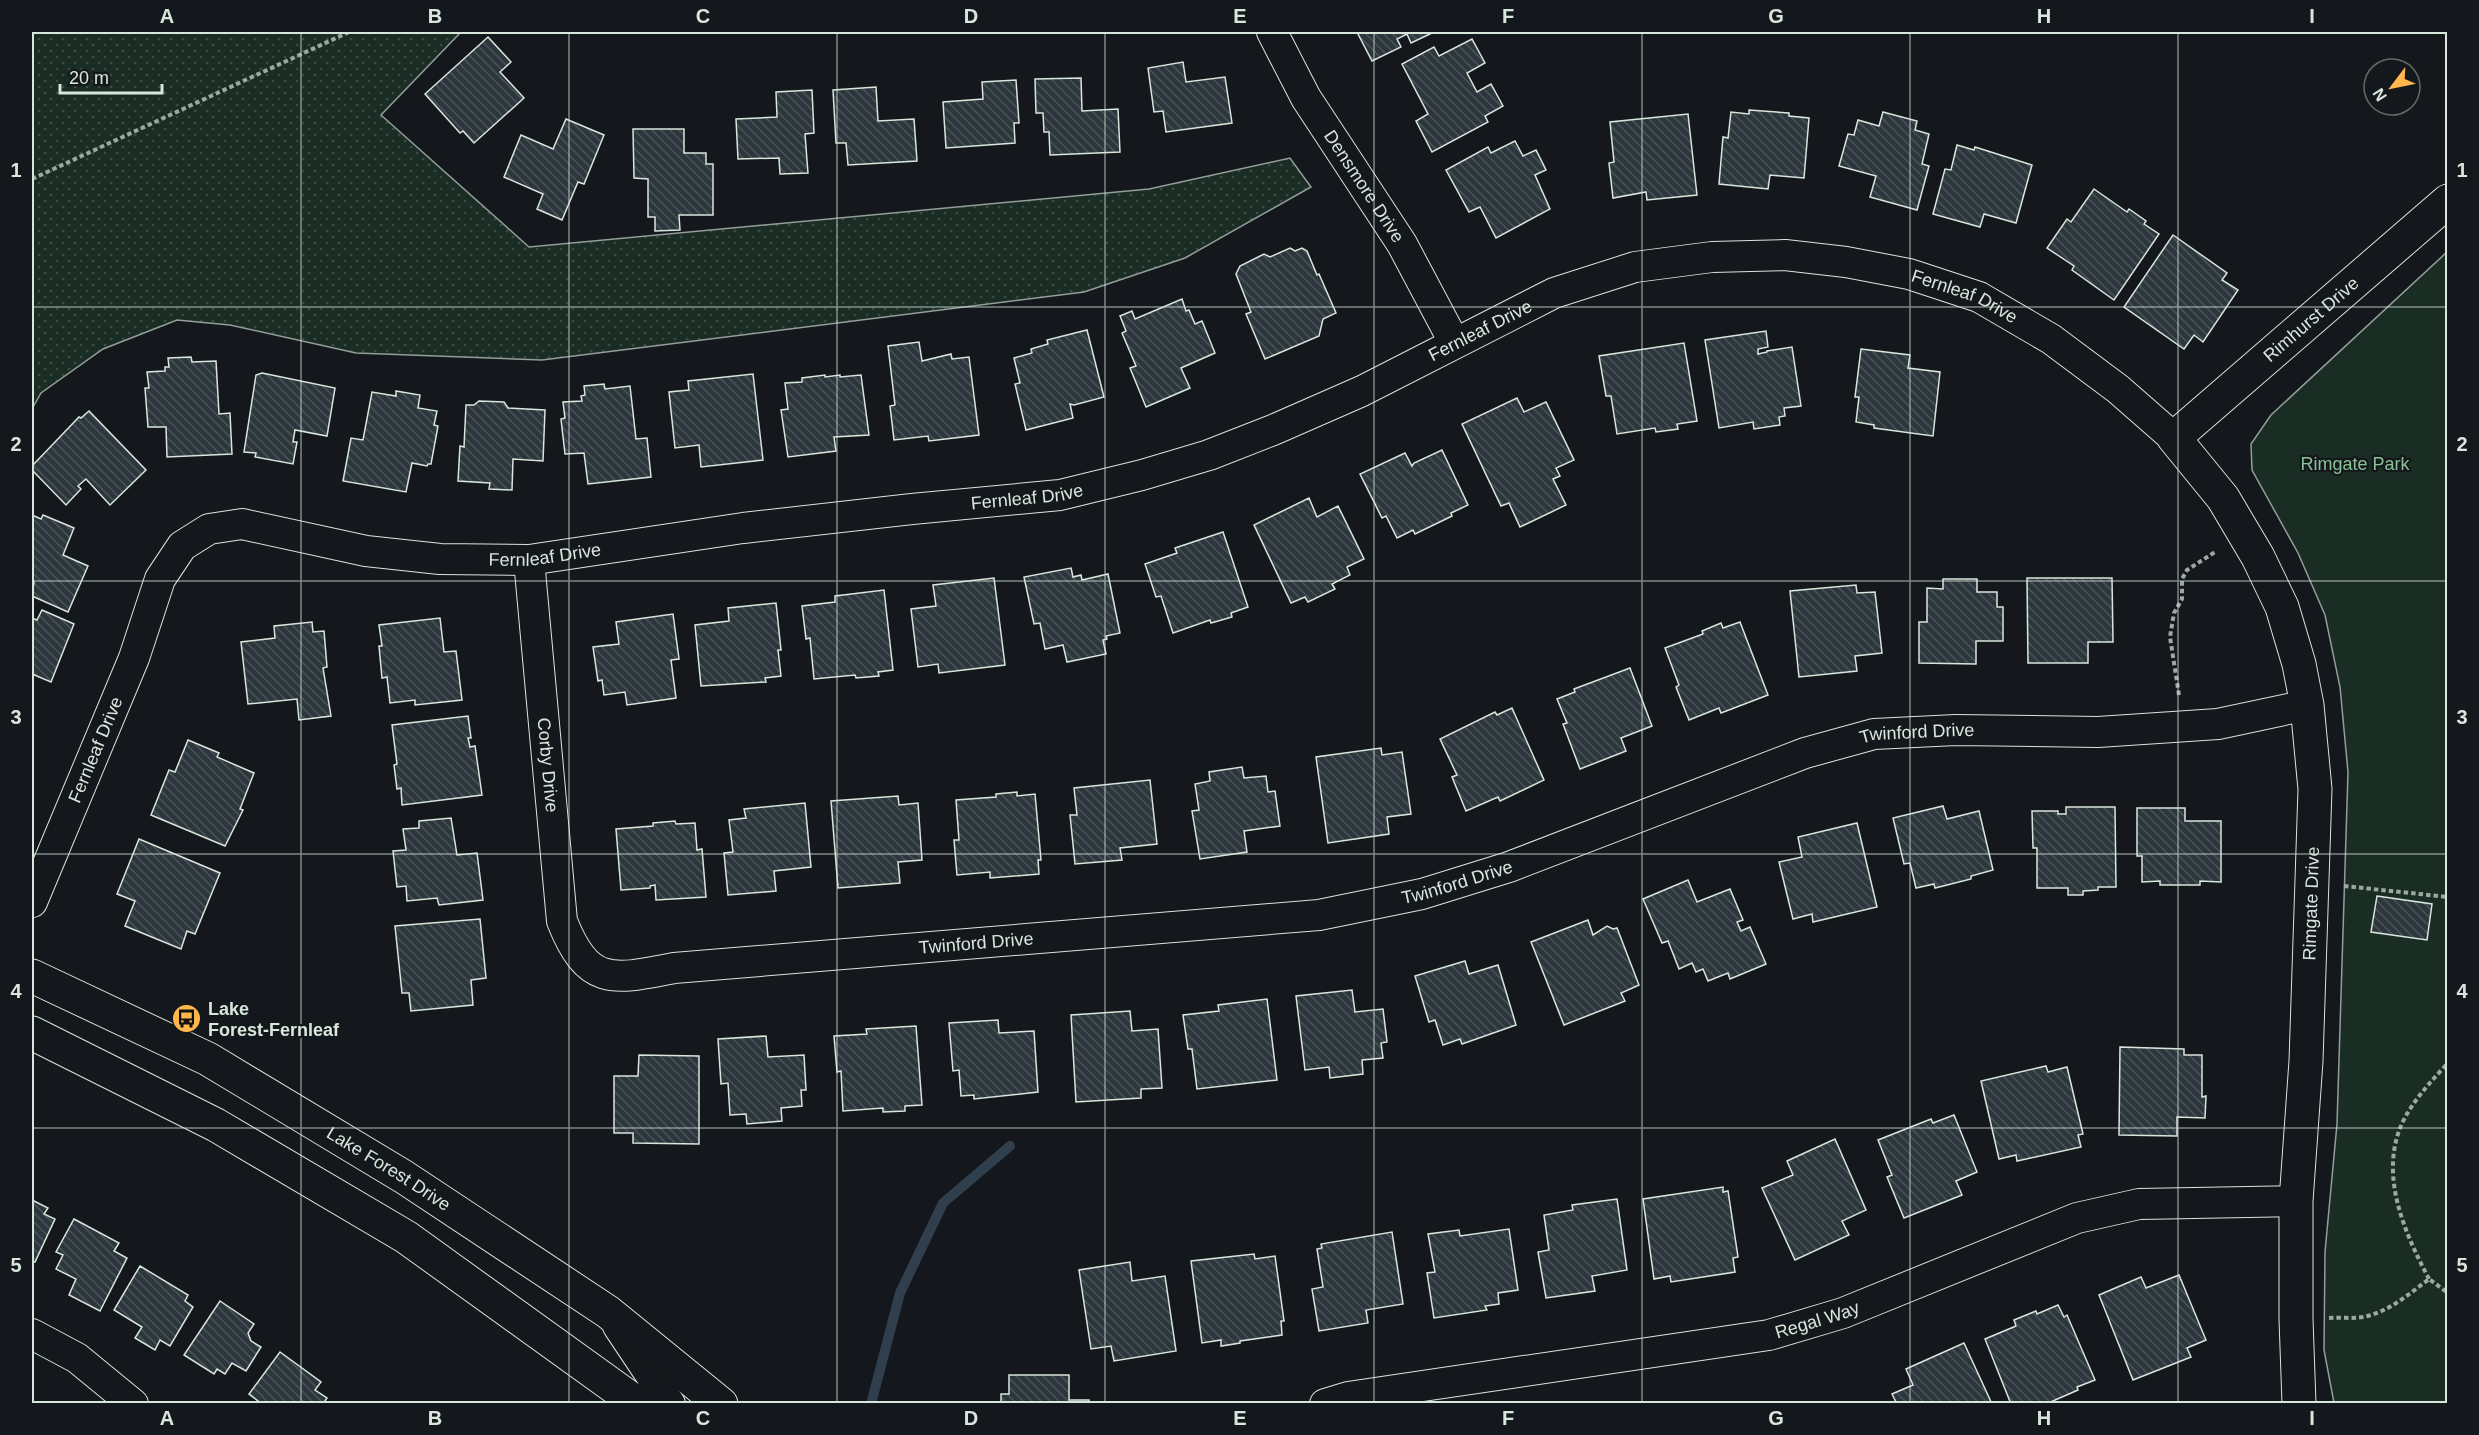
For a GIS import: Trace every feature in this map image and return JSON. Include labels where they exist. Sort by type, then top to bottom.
[{"type":"main road","name":"Rimhurst Drive","points":[[2174,438],[2448,201]]},
{"type":"main road","name":"Rimgate Drive","points":[[2174,438],[2223,498],[2282,607],[2299,664],[2307,705],[2314,789],[2313,882],[2306,1061],[2296,1201],[2299,1404]]},
{"type":"main road","name":"Lake Forest Drive","points":[[32,976],[208,1059],[404,1177],[609,1312],[721,1404]]},
{"type":"main road","points":[[32,1033],[216,1125],[406,1238],[638,1404]]},
{"type":"street","name":"Densmore Drive","points":[[1272,32],[1306,98],[1402,244],[1454,342]]},
{"type":"street","name":"Fernleaf Drive","points":[[32,902],[134,658],[160,579],[182,546],[209,529],[242,524],[366,551],[440,559],[529,560],[743,528],[1070,492],[1142,475],[1209,454],[1273,430],[1362,390],[1554,293],[1635,267],[1712,257],[1785,255],[1846,262],[1909,274],[1979,297],[2051,339],[2118,389],[2174,438]]},
{"type":"street","name":"Corby Drive","points":[[529,560],[562,921],[571,945],[586,964]]},
{"type":"street","name":"Twinford Drive","points":[[586,964],[607,975],[627,977],[674,968],[1319,915],[1422,894],[1509,867],[1805,753],[1874,734],[1956,730],[2098,732],[2183,727],[2218,724],[2307,705]]},
{"type":"street","name":"Regal Way","points":[[1325,1404],[1348,1397],[1464,1379],[1770,1335],[1843,1313],[2077,1218],[2139,1204],[2296,1201]]},
{"type":"street","points":[[609,1312],[670,1404]]},
{"type":"street","points":[[32,1334],[77,1358],[133,1404]]},
{"type":"path","points":[[32,179],[349,32]]},
{"type":"path","points":[[2183,727],[2170,636],[2174,613],[2182,599],[2182,579],[2187,570],[2244,534]]},
{"type":"path","points":[[2313,882],[2448,897]]},
{"type":"path","points":[[2448,1063],[2408,1111],[2397,1140],[2393,1167],[2395,1196],[2400,1218],[2429,1279],[2448,1293]]},
{"type":"path","points":[[2296,1319],[2363,1317],[2399,1301],[2429,1279]]},
{"type":"green space","points":[[32,32],[461,32],[381,115],[529,247],[1149,189],[1290,158],[1311,187],[1185,258],[1084,292],[542,360],[356,353],[230,325],[177,320],[103,349],[41,393],[32,409]]},
{"type":"green space","name":"Rimgate Park","points":[[2447,252],[2447,1403],[2334,1403],[2324,1350],[2325,1252],[2337,1124],[2348,772],[2340,687],[2325,615],[2298,553],[2252,470],[2251,444],[2271,415]]},
{"type":"building","points":[[1357,32],[1434,32],[1411,43],[1407,34],[1397,39],[1401,47],[1372,61]]},
{"type":"building","points":[[488,37],[511,62],[500,72],[524,98],[474,143],[463,131],[460,133],[425,94]]},
{"type":"building","points":[[1472,39],[1485,63],[1467,73],[1477,92],[1491,84],[1503,106],[1485,116],[1488,122],[1432,152],[1416,121],[1428,114],[1402,64],[1434,47],[1439,56]]},
{"type":"building","points":[[1183,62],[1186,82],[1225,77],[1232,123],[1166,132],[1163,111],[1154,112],[1148,68]]},
{"type":"building","points":[[1081,78],[1082,111],[1118,109],[1120,152],[1050,155],[1049,132],[1044,132],[1043,113],[1036,113],[1035,79]]},
{"type":"building","points":[[1016,80],[1019,123],[1014,123],[1015,143],[946,148],[943,102],[983,99],[982,82]]},
{"type":"building","points":[[876,87],[878,121],[914,119],[917,161],[848,165],[846,143],[836,143],[833,90]]},
{"type":"building","points":[[812,90],[814,133],[805,134],[808,173],[780,174],[779,158],[738,159],[736,119],[777,117],[776,92]]},
{"type":"building","points":[[1749,110],[1789,113],[1789,116],[1809,118],[1804,178],[1770,175],[1768,189],[1719,184],[1723,137],[1728,138],[1731,112],[1749,114]]},
{"type":"building","points":[[1883,112],[1917,121],[1915,130],[1929,134],[1922,164],[1929,166],[1917,210],[1870,197],[1876,176],[1839,166],[1848,134],[1854,135],[1858,120],[1879,126]]},
{"type":"building","points":[[1688,114],[1697,195],[1647,200],[1646,192],[1613,198],[1609,163],[1614,162],[1610,122]]},
{"type":"building","points":[[566,119],[604,135],[584,184],[578,182],[562,220],[537,209],[543,194],[504,177],[521,135],[553,149]]},
{"type":"building","points":[[633,129],[684,129],[684,153],[706,153],[706,164],[713,164],[713,215],[679,215],[680,230],[655,231],[655,217],[648,217],[648,179],[634,178]]},
{"type":"building","points":[[1515,141],[1523,156],[1536,150],[1546,170],[1535,175],[1550,209],[1496,238],[1480,207],[1469,212],[1446,170],[1488,147],[1491,153]]},
{"type":"building","points":[[1957,145],[1974,150],[1975,147],[2032,165],[2016,223],[1984,214],[1980,227],[1933,214],[1945,169],[1951,170]]},
{"type":"building","points":[[2094,189],[2127,212],[2129,209],[2146,221],[2144,224],[2159,234],[2114,300],[2072,270],[2074,266],[2047,248],[2067,219],[2071,222]]},
{"type":"building","points":[[2173,235],[2227,273],[2222,280],[2238,290],[2203,342],[2194,335],[2184,349],[2124,307]]},
{"type":"building","points":[[1290,248],[1295,251],[1302,248],[1307,251],[1336,313],[1323,319],[1319,336],[1265,359],[1246,314],[1251,312],[1236,274],[1240,266],[1264,254],[1270,257]]},
{"type":"building","points":[[1182,299],[1186,311],[1189,310],[1195,324],[1202,321],[1215,353],[1181,368],[1190,388],[1146,407],[1130,368],[1136,366],[1122,333],[1126,331],[1120,316],[1132,311],[1135,319]]},
{"type":"building","points":[[1087,330],[1104,397],[1070,404],[1073,418],[1026,430],[1015,384],[1020,383],[1014,358],[1032,353],[1031,349],[1048,344],[1047,340]]},
{"type":"building","points":[[1766,331],[1768,347],[1758,349],[1758,354],[1792,347],[1801,406],[1784,408],[1785,416],[1779,417],[1780,425],[1754,429],[1753,422],[1719,428],[1705,340]]},
{"type":"building","points":[[919,342],[922,361],[951,354],[952,359],[969,357],[979,435],[929,441],[928,436],[894,440],[890,406],[895,405],[888,346]]},
{"type":"building","points":[[1684,343],[1697,421],[1677,424],[1678,429],[1656,432],[1655,428],[1617,434],[1611,396],[1606,396],[1599,356]]},
{"type":"building","points":[[1861,349],[1910,355],[1908,368],[1940,372],[1933,436],[1874,428],[1874,425],[1856,422],[1859,397],[1855,397]]},
{"type":"building","points":[[191,357],[192,362],[216,361],[219,414],[230,413],[232,454],[167,457],[166,427],[148,427],[145,388],[149,388],[147,372],[165,371],[165,367],[169,367],[168,358]]},
{"type":"building","points":[[262,373],[335,388],[327,436],[295,430],[293,442],[297,442],[293,464],[255,457],[256,453],[244,452],[256,375]]},
{"type":"building","points":[[753,374],[763,460],[701,467],[699,445],[675,448],[669,392],[689,390],[688,381]]},
{"type":"building","points":[[825,375],[825,377],[840,375],[840,377],[861,375],[869,435],[834,437],[836,451],[788,457],[781,410],[788,409],[785,383],[802,382],[802,378]]},
{"type":"building","points":[[604,384],[605,389],[630,386],[636,439],[647,438],[651,477],[588,484],[584,453],[565,454],[561,419],[565,418],[563,402],[582,401],[581,396],[585,395],[584,386]]},
{"type":"building","points":[[396,391],[420,395],[418,408],[437,411],[434,425],[438,426],[431,464],[427,466],[412,463],[406,492],[343,481],[351,438],[363,440],[372,392],[396,396]]},
{"type":"building","points":[[1517,398],[1524,412],[1546,402],[1574,460],[1556,468],[1560,476],[1553,479],[1566,505],[1520,527],[1509,503],[1501,506],[1462,424]]},
{"type":"building","points":[[479,401],[504,402],[508,408],[545,410],[543,461],[513,459],[512,490],[489,489],[490,483],[458,481],[460,446],[464,447],[466,405],[474,405]]},
{"type":"building","points":[[89,411],[146,470],[110,505],[86,479],[78,486],[81,489],[66,505],[32,470],[32,466],[79,417],[81,418]]},
{"type":"building","points":[[1442,450],[1468,505],[1451,513],[1452,516],[1415,534],[1413,530],[1397,538],[1386,516],[1382,518],[1360,474],[1405,453],[1412,466]]},
{"type":"building","points":[[1309,498],[1317,517],[1338,506],[1364,559],[1347,567],[1350,575],[1332,584],[1335,589],[1308,602],[1305,597],[1291,603],[1254,525]]},
{"type":"building","points":[[32,515],[41,519],[43,515],[74,528],[63,555],[88,566],[68,612],[32,596],[34,582],[32,581]]},
{"type":"building","points":[[1223,532],[1248,607],[1231,613],[1232,617],[1211,623],[1210,620],[1173,633],[1161,596],[1156,597],[1145,564],[1177,553],[1175,548]]},
{"type":"building","points":[[1071,568],[1073,577],[1081,575],[1082,580],[1108,574],[1120,633],[1106,636],[1107,639],[1103,640],[1106,654],[1067,662],[1063,645],[1045,649],[1040,623],[1034,624],[1024,577]]},
{"type":"building","points":[[994,578],[1005,665],[939,673],[938,664],[918,667],[911,609],[936,606],[933,585]]},
{"type":"building","points":[[2027,578],[2112,578],[2113,642],[2088,642],[2088,663],[2028,663]]},
{"type":"building","points":[[1943,579],[1977,579],[1977,592],[1997,592],[1997,607],[2003,607],[2003,641],[1976,641],[1976,664],[1919,663],[1919,622],[1927,622],[1927,588],[1943,589]]},
{"type":"building","points":[[1856,585],[1857,593],[1875,592],[1882,653],[1855,656],[1857,671],[1799,677],[1790,591]]},
{"type":"building","points":[[884,590],[893,670],[878,672],[879,676],[856,678],[855,675],[814,679],[810,638],[806,639],[802,606],[835,602],[835,596]]},
{"type":"building","points":[[776,603],[781,676],[765,678],[766,682],[701,686],[695,625],[729,621],[728,608]]},
{"type":"building","points":[[42,610],[74,624],[51,682],[32,674],[32,618],[37,620]]},
{"type":"building","points":[[673,614],[679,659],[671,660],[676,698],[627,705],[625,692],[604,695],[602,680],[598,681],[593,647],[619,644],[616,622]]},
{"type":"building","points":[[440,618],[444,652],[456,651],[462,700],[415,705],[415,700],[390,703],[387,677],[382,678],[379,646],[382,646],[379,625]]},
{"type":"building","points":[[312,622],[313,632],[324,631],[327,667],[323,668],[331,716],[299,720],[297,699],[248,704],[241,642],[275,638],[274,626]]},
{"type":"building","points":[[1740,622],[1768,695],[1721,713],[1719,708],[1689,720],[1676,687],[1679,685],[1665,648],[1703,634],[1702,631],[1721,623],[1723,628]]},
{"type":"building","points":[[1630,668],[1652,726],[1621,738],[1626,751],[1580,769],[1563,724],[1567,723],[1557,699],[1575,692],[1574,689]]},
{"type":"building","points":[[1512,708],[1544,780],[1500,801],[1498,797],[1466,811],[1452,777],[1457,775],[1440,739],[1495,712],[1497,715]]},
{"type":"building","points":[[468,716],[471,738],[468,738],[470,747],[475,746],[482,795],[402,805],[401,788],[397,789],[394,765],[397,764],[392,725]]},
{"type":"building","points":[[188,740],[219,753],[217,757],[254,773],[240,809],[243,810],[225,846],[151,815],[169,770],[175,772]]},
{"type":"building","points":[[1381,748],[1382,755],[1402,752],[1411,814],[1387,817],[1389,834],[1328,843],[1316,757]]},
{"type":"building","points":[[1242,767],[1244,778],[1266,776],[1268,792],[1275,791],[1280,826],[1244,831],[1247,852],[1200,859],[1192,811],[1199,810],[1195,784],[1210,781],[1209,772]]},
{"type":"building","points":[[1150,780],[1157,844],[1120,848],[1122,860],[1075,864],[1070,815],[1077,815],[1074,788]]},
{"type":"building","points":[[1017,792],[1017,796],[1035,794],[1041,860],[1038,860],[1039,874],[990,878],[990,872],[957,875],[954,840],[959,840],[956,800],[996,797],[996,794]]},
{"type":"building","points":[[898,796],[899,805],[918,803],[922,860],[898,862],[900,883],[838,888],[831,801]]},
{"type":"building","points":[[805,803],[811,867],[774,871],[776,891],[728,895],[724,853],[733,852],[729,820],[746,818],[744,809]]},
{"type":"building","points":[[1943,806],[1947,819],[1979,811],[1993,870],[1971,876],[1971,879],[1935,888],[1934,884],[1916,888],[1910,863],[1904,864],[1893,818]]},
{"type":"building","points":[[2066,807],[2115,807],[2116,887],[2098,887],[2098,890],[2083,891],[2083,895],[2068,895],[2068,888],[2037,888],[2037,848],[2033,848],[2032,811],[2058,811],[2058,814],[2066,814]]},
{"type":"building","points":[[2137,808],[2185,808],[2185,821],[2221,821],[2221,882],[2200,881],[2200,885],[2160,885],[2160,881],[2142,882],[2142,856],[2137,856]]},
{"type":"building","points":[[451,818],[457,855],[477,853],[483,900],[439,905],[437,898],[407,901],[406,886],[397,887],[393,851],[406,850],[403,829],[419,828],[419,821]]},
{"type":"building","points":[[675,821],[676,824],[695,823],[697,850],[702,849],[706,897],[656,900],[655,885],[650,888],[621,890],[616,829],[653,826],[653,823]]},
{"type":"building","points":[[1857,823],[1877,907],[1813,922],[1812,914],[1793,919],[1779,862],[1802,857],[1798,837]]},
{"type":"building","points":[[139,839],[220,873],[195,934],[187,931],[181,949],[125,926],[135,901],[117,894]]},
{"type":"building","points":[[1688,880],[1697,902],[1730,889],[1743,920],[1737,922],[1741,931],[1750,927],[1766,964],[1730,979],[1728,973],[1708,981],[1703,969],[1696,972],[1692,963],[1679,969],[1668,941],[1662,943],[1643,899]]},
{"type":"building","points":[[2377,896],[2432,904],[2427,940],[2371,932]]},
{"type":"building","points":[[480,919],[486,978],[471,980],[473,1005],[411,1011],[409,993],[402,993],[395,926]]},
{"type":"building","points":[[1588,920],[1593,935],[1607,926],[1617,928],[1639,985],[1621,993],[1625,1001],[1564,1025],[1531,942]]},
{"type":"building","points":[[1465,961],[1469,974],[1498,965],[1516,1025],[1462,1044],[1460,1039],[1443,1045],[1435,1020],[1429,1022],[1415,976]]},
{"type":"building","points":[[1352,990],[1355,1012],[1383,1009],[1387,1042],[1381,1043],[1383,1058],[1362,1060],[1363,1074],[1330,1078],[1329,1067],[1305,1070],[1296,996]]},
{"type":"building","points":[[1267,999],[1277,1080],[1197,1089],[1192,1049],[1188,1049],[1183,1015],[1219,1011],[1218,1005]]},
{"type":"building","points":[[1130,1011],[1132,1031],[1158,1029],[1162,1088],[1141,1089],[1141,1098],[1076,1102],[1071,1015]]},
{"type":"building","points":[[998,1020],[999,1033],[1034,1031],[1038,1092],[974,1099],[974,1095],[961,1096],[959,1070],[953,1071],[949,1023]]},
{"type":"building","points":[[916,1026],[922,1105],[905,1106],[905,1111],[883,1112],[883,1108],[843,1111],[841,1071],[837,1072],[834,1036],[867,1034],[866,1029]]},
{"type":"building","points":[[766,1036],[768,1057],[804,1055],[806,1090],[801,1090],[802,1106],[781,1108],[782,1121],[747,1124],[746,1114],[730,1115],[728,1083],[721,1084],[718,1039]]},
{"type":"building","points":[[2120,1047],[2184,1049],[2184,1055],[2202,1055],[2202,1097],[2206,1096],[2205,1118],[2177,1117],[2177,1136],[2119,1135]]},
{"type":"building","points":[[639,1055],[699,1056],[699,1144],[633,1143],[633,1133],[614,1133],[614,1076],[638,1076]]},
{"type":"building","points":[[2046,1066],[2048,1072],[2067,1067],[2083,1134],[2078,1135],[2081,1147],[2017,1161],[2016,1155],[1999,1159],[1981,1081]]},
{"type":"building","points":[[1954,1115],[1977,1172],[1956,1181],[1962,1195],[1904,1218],[1887,1177],[1892,1175],[1878,1140],[1931,1119],[1933,1123]]},
{"type":"building","points":[[1835,1139],[1866,1210],[1842,1221],[1849,1235],[1795,1260],[1762,1188],[1793,1175],[1787,1161]]},
{"type":"building","points":[[1723,1187],[1723,1192],[1728,1191],[1738,1257],[1733,1258],[1735,1272],[1671,1282],[1670,1276],[1654,1279],[1643,1199]]},
{"type":"building","points":[[1617,1199],[1627,1270],[1592,1276],[1595,1291],[1546,1298],[1538,1252],[1549,1250],[1544,1215],[1573,1210],[1572,1205]]},
{"type":"building","points":[[32,1200],[48,1208],[44,1214],[55,1219],[35,1262],[32,1261]]},
{"type":"building","points":[[74,1219],[119,1243],[114,1251],[127,1258],[100,1311],[69,1295],[76,1279],[56,1269],[63,1255],[56,1252]]},
{"type":"building","points":[[1509,1229],[1518,1290],[1498,1293],[1499,1304],[1485,1306],[1487,1310],[1434,1318],[1427,1273],[1435,1272],[1428,1234],[1459,1230],[1460,1236]]},
{"type":"building","points":[[1392,1232],[1403,1304],[1366,1310],[1368,1323],[1319,1331],[1312,1289],[1323,1287],[1317,1249],[1322,1248],[1321,1244]]},
{"type":"building","points":[[1254,1254],[1255,1259],[1275,1256],[1284,1321],[1281,1321],[1282,1335],[1221,1346],[1221,1340],[1202,1343],[1191,1261]]},
{"type":"building","points":[[1130,1262],[1132,1281],[1165,1276],[1176,1351],[1114,1361],[1111,1346],[1091,1349],[1079,1270]]},
{"type":"building","points":[[140,1266],[188,1295],[185,1301],[193,1307],[170,1346],[160,1340],[155,1350],[135,1338],[142,1327],[114,1310]]},
{"type":"building","points":[[2179,1275],[2206,1340],[2187,1348],[2191,1357],[2133,1380],[2099,1295],[2141,1277],[2146,1288]]},
{"type":"building","points":[[220,1301],[254,1324],[248,1333],[251,1341],[261,1347],[246,1371],[232,1363],[225,1374],[217,1369],[214,1374],[184,1355]]},
{"type":"building","points":[[2058,1305],[2064,1317],[2067,1315],[2095,1380],[2046,1404],[2011,1404],[1985,1339],[2016,1326],[2014,1320]]},
{"type":"building","points":[[1964,1343],[1992,1404],[1897,1404],[1892,1394],[1913,1385],[1906,1369]]},
{"type":"building","points":[[280,1352],[321,1382],[315,1390],[327,1398],[323,1404],[262,1404],[249,1394]]},
{"type":"building","points":[[1009,1375],[1069,1375],[1069,1400],[1089,1400],[1089,1404],[1001,1404],[1001,1394],[1009,1394]]},
{"type":"waterway","points":[[871,1404],[900,1293],[943,1203],[1010,1146]]},
{"type":"place","name":"Lake Forest-Fernleaf","points":[[187,1019]]}]
